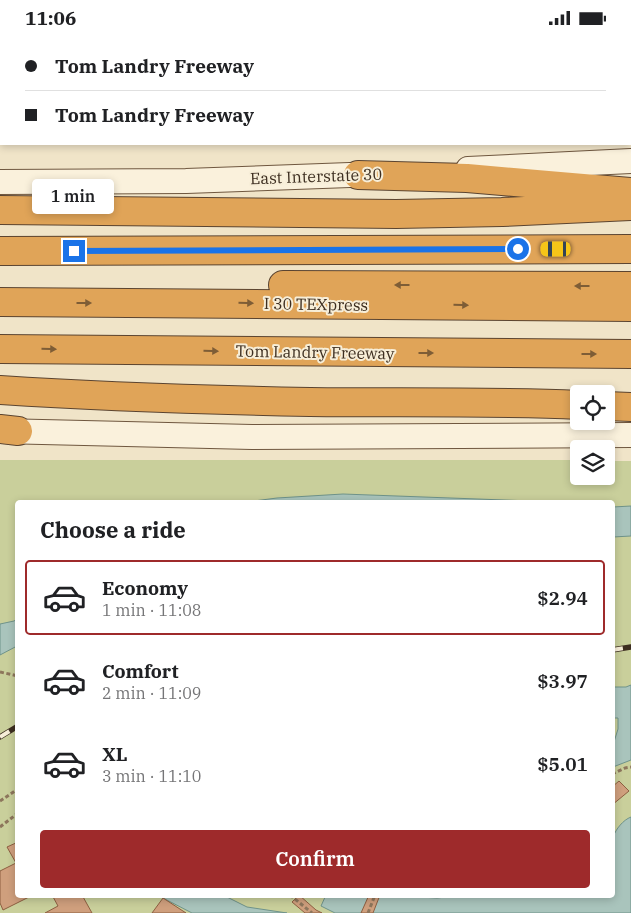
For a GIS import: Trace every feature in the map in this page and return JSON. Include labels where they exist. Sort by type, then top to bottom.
[{"type":"highway","points":[[358,175],[467,178],[631,192]]},
{"type":"highway","points":[[0,210],[396,214],[502,212],[631,206]]},
{"type":"highway","points":[[0,251],[631,249]]},
{"type":"highway","name":"I 30 TEXpress","points":[[0,283],[631,286]]},
{"type":"highway","name":"I 30 TEXpress","points":[[0,302],[631,307]]},
{"type":"highway","name":"Tom Landry Freeway","points":[[0,349],[631,354]]},
{"type":"highway","points":[[0,390],[310,402],[506,402],[570,405]]},
{"type":"highway","points":[[615,406],[631,407]]},
{"type":"main road","name":"East Interstate 30","points":[[0,183],[186,181],[358,175],[631,161]]},
{"type":"main road","points":[[6,431],[252,437],[631,435]]},
{"type":"path","points":[[0,673],[15,676]]},
{"type":"path","points":[[615,773],[631,767]]},
{"type":"path","points":[[0,801],[15,791]]},
{"type":"path","points":[[0,827],[15,815]]},
{"type":"path","points":[[294,898],[312,913]]},
{"type":"path","points":[[368,913],[374,898]]},
{"type":"green space","points":[[0,460],[570,460],[570,485],[615,485],[615,461],[631,461],[631,913],[0,913]]},
{"type":"water","points":[[343,494],[504,500],[262,500]]},
{"type":"water","points":[[631,506],[631,536],[615,537],[615,507]]},
{"type":"water","points":[[14,621],[15,647],[0,655],[0,624]]},
{"type":"water","points":[[631,685],[631,760],[615,766],[615,739],[618,729],[618,718],[615,718],[615,687]]},
{"type":"water","points":[[631,817],[631,913],[335,913],[321,906],[325,898],[615,898],[615,833],[625,820]]},
{"type":"water","points":[[163,898],[229,898],[247,907],[287,913],[192,913]]},
{"type":"building","points":[[619,781],[629,791],[615,803],[615,784]]},
{"type":"building","points":[[15,843],[15,861],[7,847]]},
{"type":"building","points":[[15,864],[15,898],[27,898],[3,910],[0,903],[0,871]]},
{"type":"building","points":[[54,898],[84,898],[92,913],[45,913],[58,906]]},
{"type":"building","points":[[163,898],[186,913],[152,913]]},
{"type":"building","points":[[296,898],[302,898],[322,913],[305,913],[292,902]]},
{"type":"building","points":[[368,898],[379,898],[373,913],[361,913]]},
{"type":"railway","points":[[615,650],[631,647]]},
{"type":"railway","points":[[0,737],[15,728]]},
{"type":"route","points":[[74,251],[518,249]]}]
